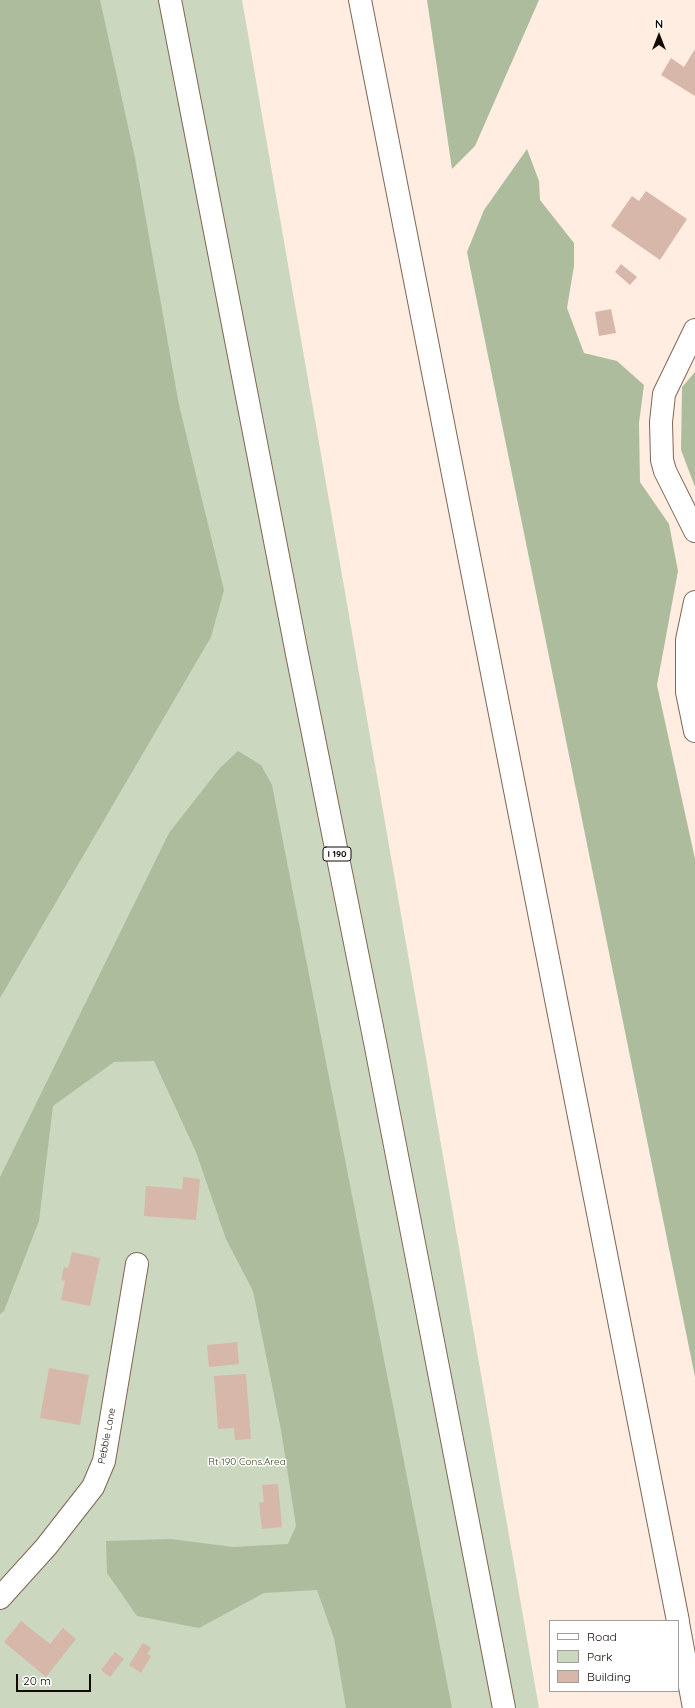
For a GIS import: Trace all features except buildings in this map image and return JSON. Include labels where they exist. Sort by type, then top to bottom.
[{"type":"main road","name":"I 190","points":[[170,0],[504,1708]]},
{"type":"main road","points":[[360,0],[678,1620]]},
{"type":"main road","points":[[695,330],[664,394],[661,435],[662,460],[665,471],[695,531]]},
{"type":"main road","points":[[695,602],[687,640],[687,692],[695,731]]},
{"type":"main road","name":"Pebble Lane","points":[[0,1598],[46,1546],[93,1487],[104,1461],[137,1264]]},
{"type":"main road","points":[[679,1627],[694,1708]]},
{"type":"green space","name":"Rt 190 Cons.Area","points":[[0,0],[242,0],[539,1708],[0,1708]]},
{"type":"green space","points":[[0,0],[100,0],[135,158],[179,405],[224,590],[211,637],[0,998]]},
{"type":"green space","points":[[427,0],[539,0],[475,146],[452,169]]},
{"type":"green space","points":[[527,149],[539,181],[540,200],[574,243],[574,266],[567,308],[584,353],[617,361],[644,385],[639,423],[640,482],[669,524],[678,571],[657,685],[695,859],[695,1377],[467,252],[484,210]]},
{"type":"green space","points":[[695,372],[695,487],[681,450],[682,387]]},
{"type":"green space","points":[[238,751],[261,765],[272,785],[452,1708],[346,1708],[334,1638],[317,1590],[264,1593],[199,1628],[137,1616],[107,1573],[106,1541],[171,1539],[233,1547],[288,1544],[296,1526],[281,1430],[253,1291],[226,1239],[196,1152],[154,1061],[114,1062],[53,1106],[39,1221],[4,1311],[0,1314],[0,1177],[169,833],[219,769]]}]
